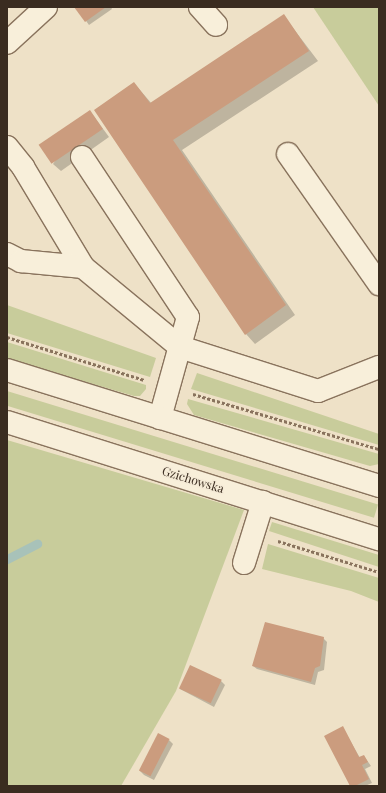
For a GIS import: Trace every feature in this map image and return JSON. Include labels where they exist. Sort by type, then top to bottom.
[{"type":"street","points":[[7,43],[46,7]]},
{"type":"street","points":[[200,7],[216,26]]},
{"type":"street","points":[[7,147],[23,167],[83,268],[180,347],[318,392],[379,367]]},
{"type":"street","points":[[288,154],[379,284]]},
{"type":"street","points":[[82,157],[188,317],[160,418]]},
{"type":"street","points":[[7,254],[21,261],[83,268]]},
{"type":"street","points":[[7,370],[379,486]]},
{"type":"street","name":"Gzichowska","points":[[7,422],[379,539]]},
{"type":"street","points":[[244,563],[263,502]]},
{"type":"path","points":[[254,533],[379,572]]},
{"type":"green space","points":[[313,7],[379,7],[379,106]]},
{"type":"green space","points":[[7,305],[156,358],[150,377],[7,333]]},
{"type":"green space","points":[[7,342],[146,385],[146,389],[140,396],[134,396],[7,359]]},
{"type":"green space","points":[[197,373],[379,434],[379,445],[191,389]]},
{"type":"green space","points":[[7,391],[378,504],[374,518],[7,406]]},
{"type":"green space","points":[[188,399],[379,454],[379,464],[370,466],[194,415],[187,404]]},
{"type":"green space","points":[[7,440],[244,510],[176,691],[121,786],[7,786]]},
{"type":"green space","points":[[272,522],[379,555],[379,567],[269,531]]},
{"type":"green space","points":[[268,544],[379,578],[379,602],[351,591],[262,569]]},
{"type":"building","points":[[74,7],[106,7],[85,22]]},
{"type":"building","points":[[284,14],[309,51],[173,140],[286,305],[245,335],[94,110],[134,82],[150,103]]},
{"type":"building","points":[[90,110],[103,129],[51,164],[39,145]]},
{"type":"building","points":[[265,622],[324,637],[320,666],[315,668],[311,682],[252,666]]},
{"type":"building","points":[[190,665],[222,680],[211,703],[179,689]]},
{"type":"building","points":[[343,726],[359,757],[364,755],[368,762],[362,765],[369,779],[355,786],[350,786],[324,736]]},
{"type":"building","points":[[158,733],[170,739],[151,776],[139,770]]},
{"type":"waterway","points":[[7,559],[37,544]]}]
